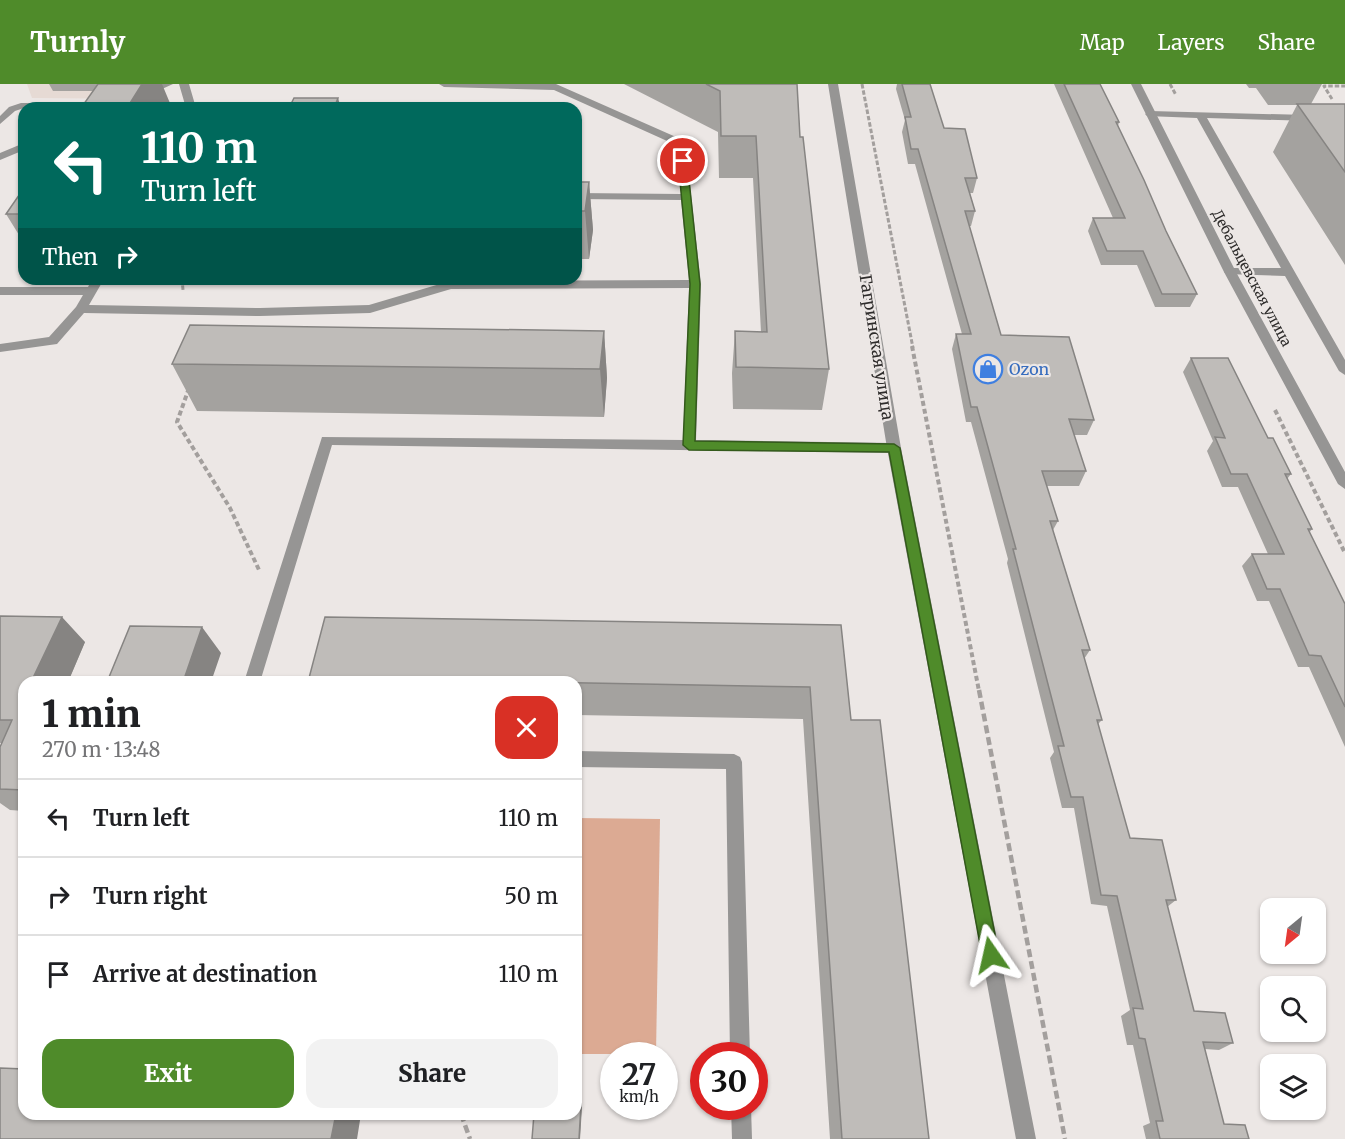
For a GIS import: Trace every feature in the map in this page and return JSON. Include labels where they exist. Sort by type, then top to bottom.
[{"type":"street","points":[[126,102],[168,84]]},
{"type":"street","points":[[184,84],[189,102]]},
{"type":"street","points":[[444,84],[556,87],[681,143],[695,284],[689,445]]},
{"type":"street","name":"Гагринская улица","points":[[833,84],[894,448],[1026,1139]]},
{"type":"street","name":"Дебальцевская улица","points":[[1136,84],[1230,272],[1344,482]]},
{"type":"street","points":[[0,121],[12,109],[18,107]]},
{"type":"street","points":[[1150,114],[1345,119]]},
{"type":"street","points":[[1200,114],[1345,371]]},
{"type":"street","points":[[0,157],[18,149]]},
{"type":"street","points":[[582,196],[686,197]]},
{"type":"street","points":[[1230,272],[1289,272]]},
{"type":"street","points":[[582,284],[695,284]]},
{"type":"street","points":[[0,348],[53,341],[81,309],[94,285]]},
{"type":"street","points":[[81,309],[186,311],[370,309],[450,285]]},
{"type":"street","points":[[0,291],[91,291]]},
{"type":"street","points":[[254,676],[327,440],[894,448]]},
{"type":"street","points":[[582,759],[734,762],[740,1042]]},
{"type":"street","points":[[741,1120],[742,1139]]},
{"type":"path","points":[[862,84],[1065,1139]]},
{"type":"path","points":[[183,285],[186,311]]},
{"type":"path","points":[[192,379],[177,422],[230,508],[258,572],[285,575]]},
{"type":"path","points":[[463,1120],[470,1139]]},
{"type":"shaded area","points":[[27,84],[154,84],[145,99],[32,98]]},
{"type":"shaded area","points":[[582,818],[660,819],[656,1042],[600,1042],[600,1054],[582,1054]]},
{"type":"building","points":[[98,84],[142,84],[131,102],[85,102]]},
{"type":"building","points":[[706,84],[797,84],[800,137],[803,137],[829,369],[736,367],[735,331],[767,332],[756,136],[721,136],[720,91]]},
{"type":"building","points":[[902,84],[930,84],[944,128],[965,129],[977,178],[965,178],[975,211],[965,211],[1001,335],[1069,337],[1094,420],[1069,419],[1086,471],[1042,471],[1058,521],[1050,521],[1090,650],[1082,650],[1102,720],[1097,720],[1130,838],[1162,840],[1176,900],[1166,900],[1194,1011],[1225,1013],[1233,1043],[1203,1042],[1224,1124],[1245,1125],[1249,1139],[1160,1139],[1156,1121],[1163,1121],[1145,1039],[1139,1038],[1133,1008],[1143,1009],[1117,896],[1101,895],[1083,797],[1071,797],[1058,746],[1064,746],[1013,549],[1016,549],[977,407],[971,407],[956,334],[971,334],[918,149],[911,149],[905,117],[911,117]]},
{"type":"building","points":[[1064,84],[1100,84],[1197,294],[1162,294],[1143,251],[1107,251],[1093,218],[1125,218]]},
{"type":"building","points":[[294,98],[338,98],[336,102],[292,102]]},
{"type":"building","points":[[1297,104],[1345,104],[1345,172]]},
{"type":"building","points":[[582,182],[589,182],[585,211],[582,211]]},
{"type":"building","points":[[18,197],[18,214],[6,214]]},
{"type":"building","points":[[190,325],[604,331],[600,369],[172,364]]},
{"type":"building","points":[[1191,358],[1228,358],[1268,438],[1273,438],[1291,474],[1285,474],[1312,529],[1308,529],[1345,604],[1345,707],[1321,656],[1309,655],[1280,589],[1267,589],[1252,554],[1284,554],[1247,474],[1231,474],[1215,437],[1225,438]]},
{"type":"building","points":[[0,616],[62,617],[34,676],[18,676],[18,790],[0,789],[0,747],[12,720],[0,720]]},
{"type":"building","points":[[325,617],[841,625],[851,720],[880,720],[929,1139],[842,1139],[810,687],[582,683],[582,676],[310,676]]},
{"type":"building","points":[[130,626],[202,627],[185,676],[109,676]]},
{"type":"building","points":[[0,1068],[18,1069],[18,1120],[335,1120],[331,1139],[0,1139]]},
{"type":"building","points":[[534,1120],[580,1120],[579,1139],[532,1139]]},
{"type":"place","name":"Ozon","points":[[988,369]]},
{"type":"route","points":[[683,161],[695,284],[689,445],[894,448],[991,955]]}]
